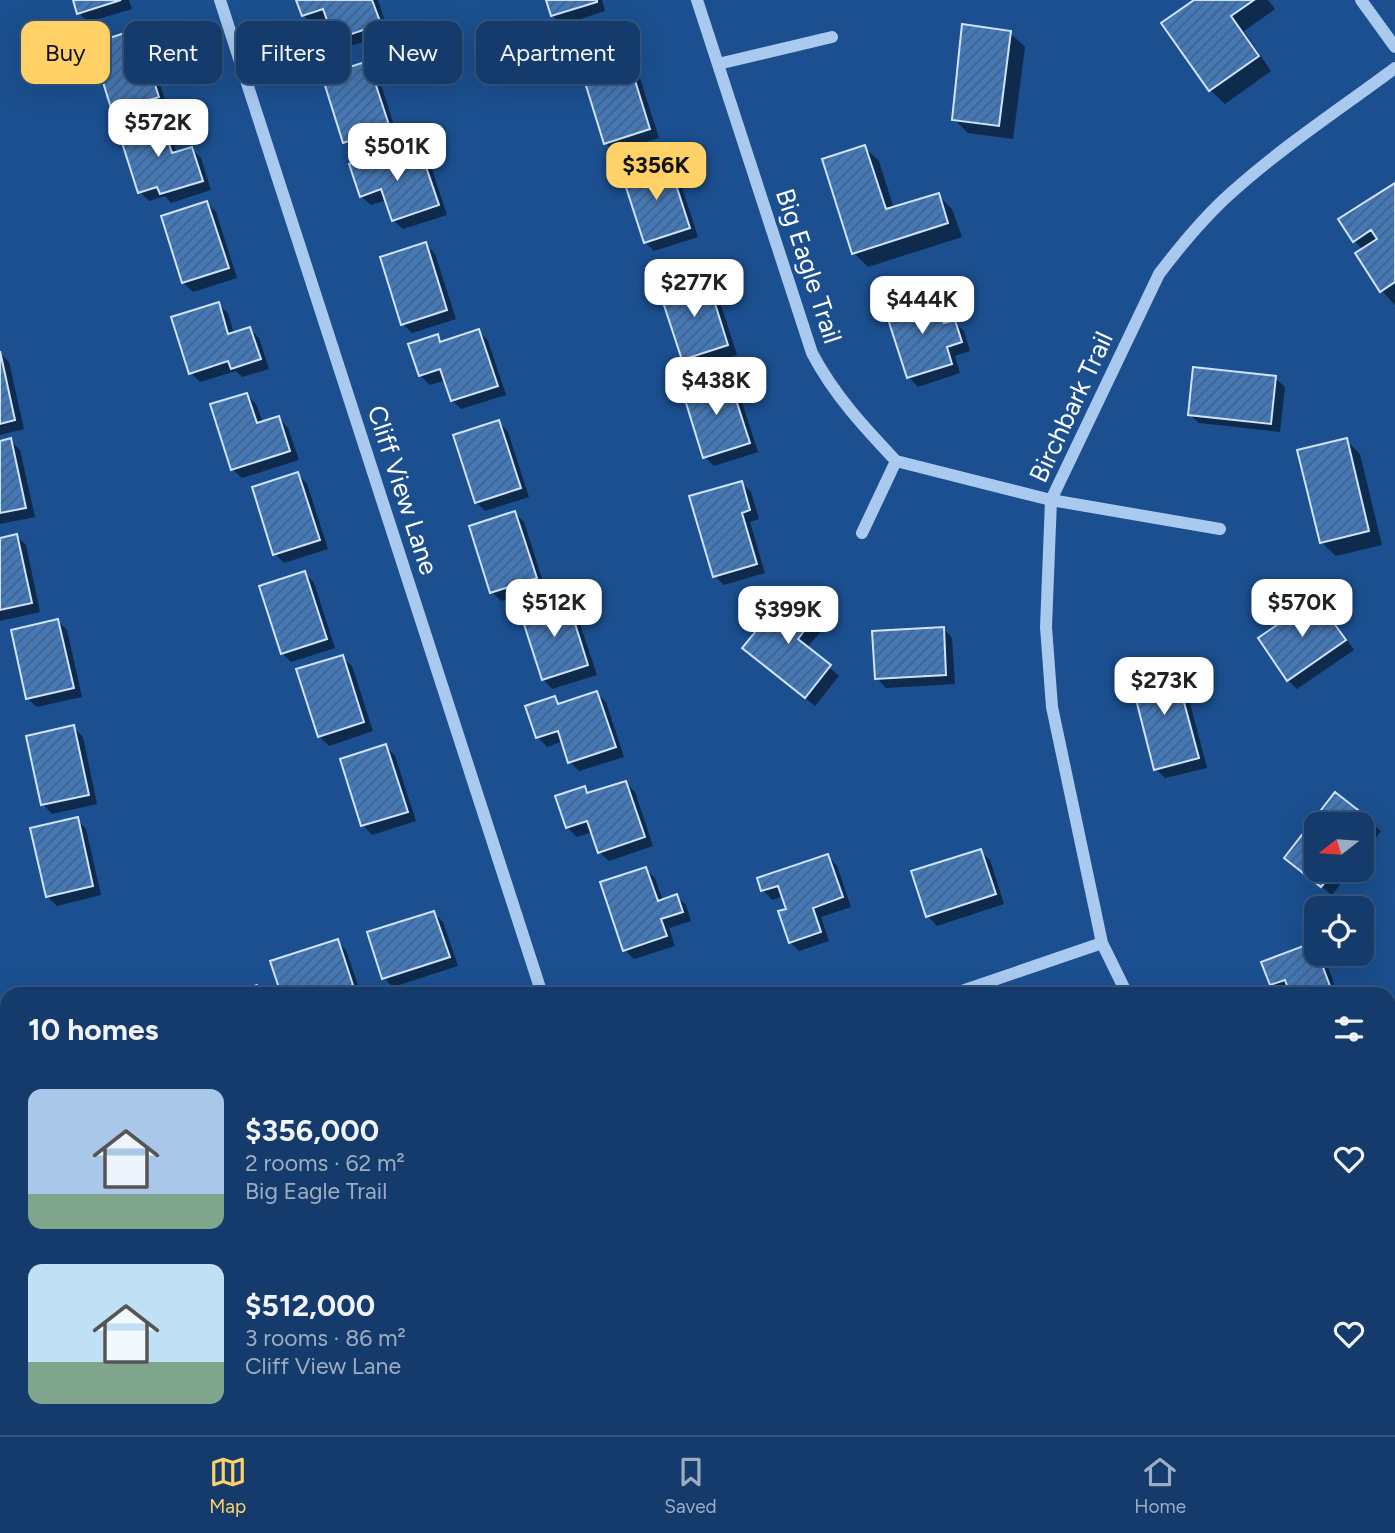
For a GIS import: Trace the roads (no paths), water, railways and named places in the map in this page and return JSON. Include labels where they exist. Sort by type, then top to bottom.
[{"type":"street","name":"Cliff View Lane","points":[[220,0],[540,987]]},
{"type":"street","name":"Big Eagle Trail","points":[[697,0],[812,354],[849,412],[896,461]]},
{"type":"street","points":[[1361,0],[1395,47]]},
{"type":"street","points":[[718,64],[832,37]]},
{"type":"street","name":"Birchbark Trail","points":[[1124,987],[1102,943],[1052,707],[1046,627],[1051,500],[1159,274],[1181,246],[1229,194],[1273,157],[1395,68]]},
{"type":"street","points":[[862,533],[896,461],[1051,500],[1220,529]]},
{"type":"street","points":[[973,987],[1102,943]]}]
